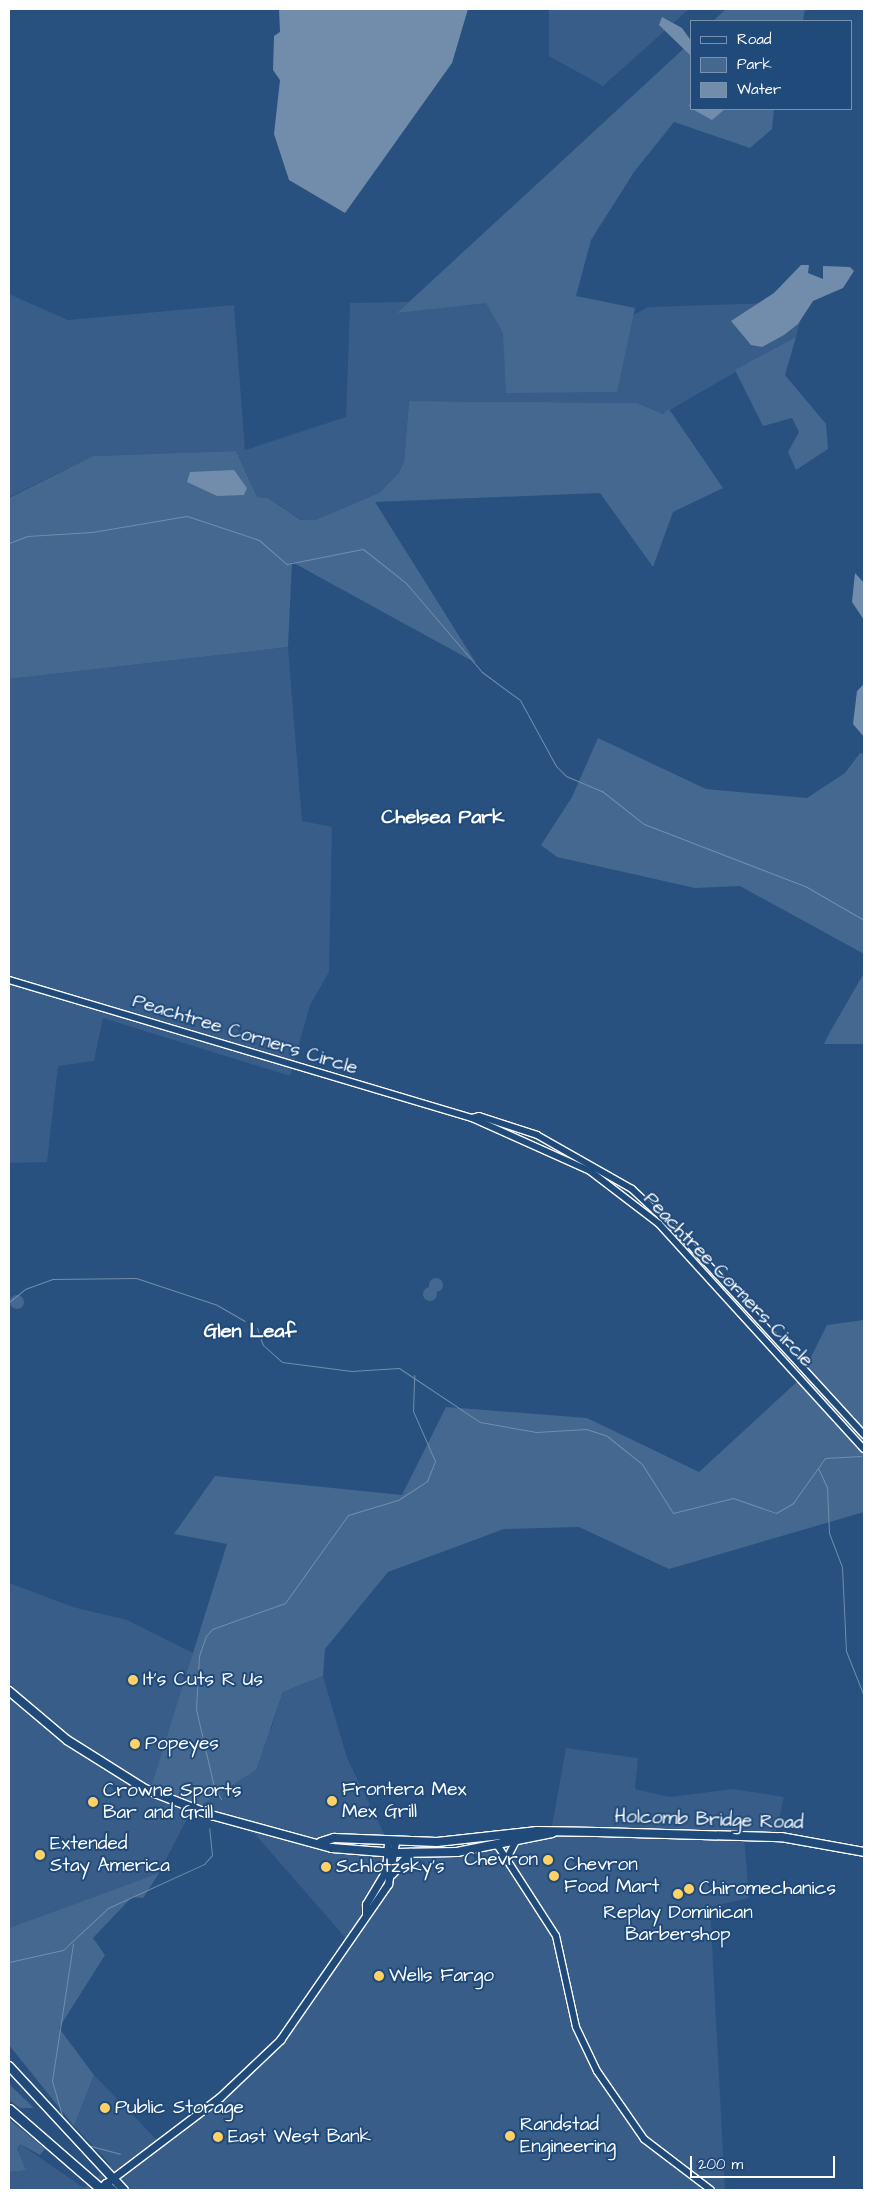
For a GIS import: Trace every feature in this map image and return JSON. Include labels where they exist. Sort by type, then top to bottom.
[{"type":"highway","points":[[9,2109],[101,2188]]},
{"type":"main road","name":"Holcomb Bridge Road","points":[[9,1691],[73,1745],[145,1789],[244,1825],[321,1842],[332,1848],[391,1853],[498,1846],[552,1833]]},
{"type":"main road","name":"Holcomb Bridge Road","points":[[321,1842],[334,1838],[392,1842],[552,1833],[781,1837],[864,1852]]},
{"type":"main road","points":[[392,1842],[392,1874]]},
{"type":"main road","points":[[366,1913],[366,1904],[384,1874],[391,1853]]},
{"type":"main road","points":[[101,2188],[220,2097],[280,2040],[392,1874],[411,1853]]},
{"type":"main road","points":[[9,2066],[124,2190]]},
{"type":"main road","points":[[101,2188],[113,2190]]},
{"type":"street","name":"Peachtree Corners Circle","points":[[9,980],[472,1118],[568,1159],[633,1202],[685,1250],[864,1449]]},
{"type":"street","name":"Peachtree Corners Circle","points":[[472,1118],[479,1116],[537,1135],[632,1189],[686,1240],[864,1436]]},
{"type":"street","points":[[509,1835],[498,1846],[556,1936],[576,2027],[597,2071],[644,2139],[710,2190]]},
{"type":"street","points":[[507,1858],[515,1843]]},
{"type":"shaded area","points":[[549,9],[689,9],[603,86],[549,56]]},
{"type":"shaded area","points":[[9,294],[68,320],[234,305],[245,450],[346,417],[350,303],[548,299],[599,334],[648,307],[805,302],[796,337],[663,414],[637,403],[409,401],[404,462],[398,474],[379,493],[315,520],[302,520],[268,498],[257,497],[236,451],[93,456],[9,497]]},
{"type":"shaded area","points":[[288,647],[302,821],[332,827],[329,972],[310,1005],[290,1076],[103,1018],[94,1061],[58,1066],[47,1162],[9,1163],[9,679]]},
{"type":"shaded area","points":[[9,1583],[73,1607],[127,1620],[195,1654],[148,1797],[191,1811],[159,1873],[9,1928]]},
{"type":"shaded area","points":[[323,1676],[347,1758],[394,1854],[550,1837],[566,1748],[638,1758],[635,1789],[670,1797],[733,1789],[784,1797],[775,1837],[744,1837],[749,1898],[710,1907],[725,2190],[9,2190],[9,2172],[25,2169],[17,2149],[20,2144],[84,2188],[111,2165],[74,2126],[94,2075],[158,2141],[283,2040],[350,1943],[255,1834],[191,1811],[271,1729],[283,1692]]},
{"type":"green space","points":[[726,9],[805,9],[803,20],[714,20]]},
{"type":"green space","points":[[690,43],[690,110],[774,110],[772,129],[750,148],[674,122],[634,172],[591,240],[576,296],[635,308],[617,392],[506,393],[503,333],[486,303],[397,313]]},
{"type":"green space","points":[[796,337],[785,375],[826,424],[828,449],[796,470],[788,452],[799,432],[792,418],[763,426],[735,370]]},
{"type":"green space","points":[[409,401],[637,403],[663,414],[669,409],[723,488],[673,512],[653,567],[600,493],[375,502],[476,663],[292,562],[288,647],[9,679],[9,498],[93,456],[236,451],[257,497],[268,498],[301,520],[315,520],[379,493],[398,474],[404,462]]},
{"type":"green space","points":[[598,738],[706,789],[807,798],[845,773],[860,753],[864,754],[864,954],[740,886],[695,888],[557,857],[541,845],[572,797]]},
{"type":"green space","points":[[864,973],[864,1044],[824,1044],[830,1032]]},
{"type":"green space","points":[[436,1278],[441,1280],[443,1285],[441,1290],[436,1292],[431,1290],[429,1285],[431,1280]]},
{"type":"green space","points":[[430,1287],[435,1289],[437,1294],[435,1299],[430,1301],[425,1299],[423,1294],[425,1289]]},
{"type":"green space","points":[[17,1295],[22,1297],[24,1302],[22,1307],[17,1309],[12,1307],[10,1302],[12,1297]]},
{"type":"green space","points":[[864,1320],[864,1512],[669,1569],[579,1527],[504,1529],[388,1572],[325,1649],[323,1676],[283,1692],[256,1770],[191,1811],[148,1797],[227,1544],[174,1534],[215,1476],[402,1495],[446,1407],[587,1418],[699,1472],[800,1379],[827,1325]]},
{"type":"green space","points":[[159,1873],[143,1898],[132,1897],[93,1938],[105,1955],[59,2028],[94,2075],[74,2126],[9,2045],[9,1928]]},
{"type":"green space","points":[[9,2083],[34,2108],[20,2108],[9,2100]]},
{"type":"green space","points":[[9,2119],[45,2149],[40,2155],[20,2144],[17,2149],[26,2170],[9,2172]]},
{"type":"water","points":[[279,9],[468,9],[452,63],[345,213],[289,180],[274,134],[280,80],[273,70],[274,36],[280,32]]},
{"type":"water","points":[[662,17],[682,28],[690,39],[690,55],[659,25]]},
{"type":"water","points":[[694,110],[724,110],[712,120]]},
{"type":"water","points":[[801,265],[809,265],[808,273],[823,279],[823,266],[850,267],[854,271],[843,288],[813,301],[798,324],[784,335],[762,347],[751,345],[731,321],[774,293]]},
{"type":"water","points":[[234,470],[247,488],[244,495],[217,496],[187,482],[190,472]]},
{"type":"water","points":[[855,573],[864,583],[864,620],[852,602]]},
{"type":"water","points":[[864,684],[864,737],[853,724],[857,691]]},
{"type":"waterway","points":[[9,543],[27,536],[92,532],[187,516],[259,540],[287,564],[363,549],[406,583],[482,672],[520,700],[556,766],[566,776],[602,791],[644,824],[805,886],[864,920]]},
{"type":"waterway","points":[[9,1302],[25,1289],[53,1279],[136,1278],[217,1305],[245,1321]]},
{"type":"waterway","points":[[257,1328],[263,1345],[282,1362],[351,1371],[399,1368],[480,1422],[536,1432],[586,1429],[607,1436],[642,1464],[673,1513],[733,1498],[776,1513],[793,1503],[825,1458],[861,1456]]},
{"type":"waterway","points":[[221,1799],[214,1787],[196,1709],[199,1656],[206,1636],[212,1629],[285,1603],[348,1515],[398,1500],[427,1481],[435,1461],[413,1411],[414,1375]]},
{"type":"waterway","points":[[818,1468],[827,1487],[829,1533],[842,1567],[846,1651],[864,1696]]},
{"type":"waterway","points":[[9,1962],[63,1950],[108,1908],[204,1864],[212,1855],[209,1828]]},
{"type":"waterway","points":[[63,2119],[52,2081],[73,1944]]},
{"type":"waterway","points":[[87,2145],[120,2154]]},
{"type":"place","name":"It's Cuts R Us","points":[[133,1680]]},
{"type":"place","name":"Popeyes","points":[[135,1744]]},
{"type":"place","name":"Frontera Mex Mex Grill","points":[[332,1801]]},
{"type":"place","name":"Crowne Sports Bar and Grill","points":[[93,1802]]},
{"type":"place","name":"Extended Stay America","points":[[40,1855]]},
{"type":"place","name":"Chevron","points":[[548,1860]]},
{"type":"place","name":"Schlotzsky's","points":[[326,1867]]},
{"type":"place","name":"Chevron Food Mart","points":[[554,1876]]},
{"type":"place","name":"Chiromechanics","points":[[689,1889]]},
{"type":"place","name":"Replay Dominican Barbershop","points":[[678,1894]]},
{"type":"place","name":"Wells Fargo","points":[[379,1976]]},
{"type":"place","name":"Public Storage","points":[[105,2108]]},
{"type":"place","name":"Randstad Engineering","points":[[510,2136]]},
{"type":"place","name":"East West Bank","points":[[218,2137]]},
{"type":"district","name":"Chelsea Park","points":[[443,817]]},
{"type":"district","name":"Glen Leaf","points":[[250,1331]]}]
